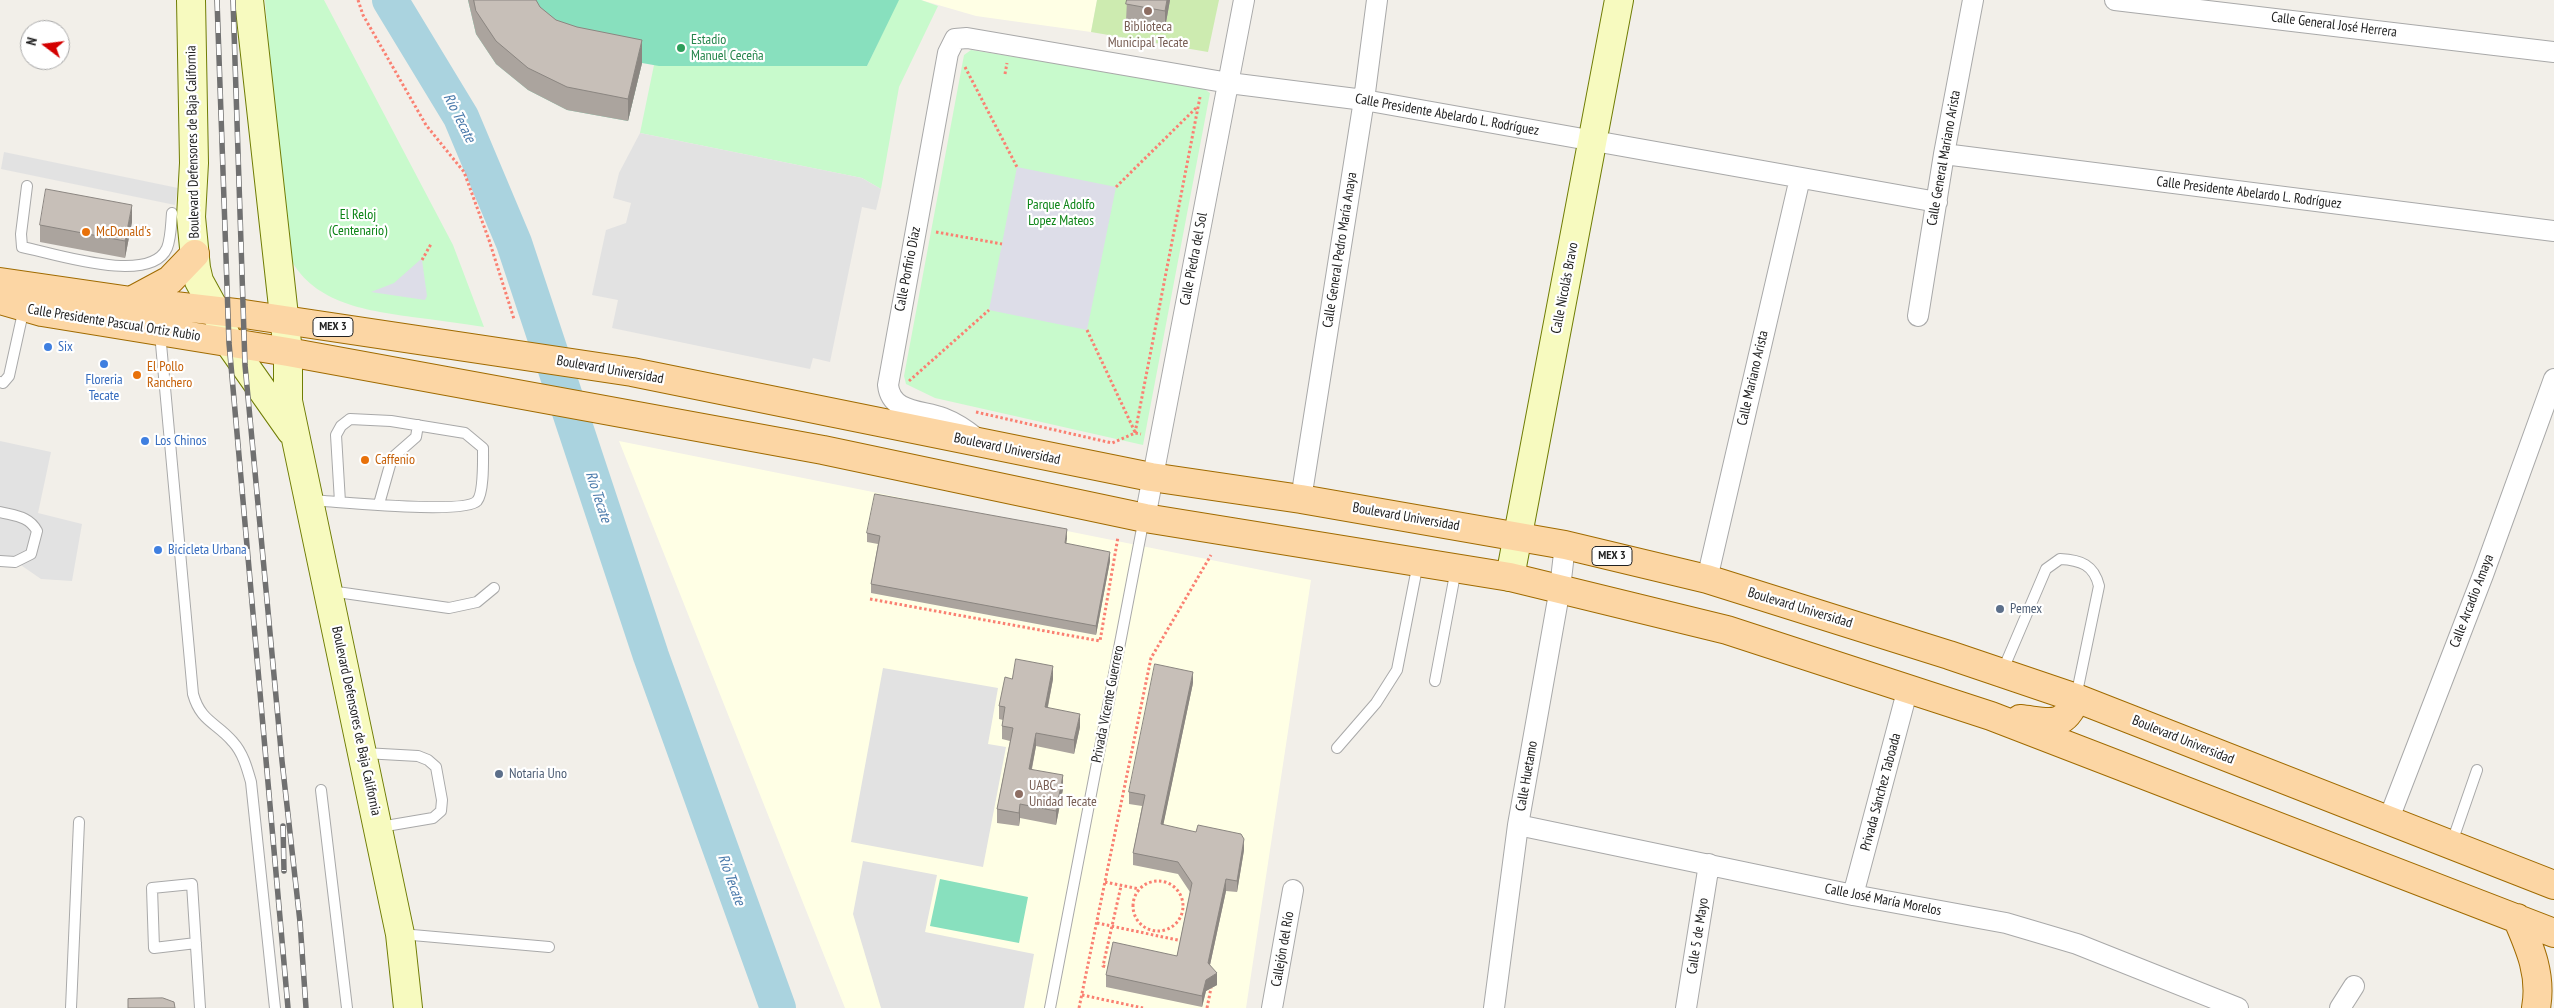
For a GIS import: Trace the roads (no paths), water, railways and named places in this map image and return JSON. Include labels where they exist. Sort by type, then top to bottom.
[{"type":"main road","name":"Boulevard Defensores de Baja California","points":[[191,0],[194,163],[191,217],[196,268],[200,281],[229,343],[294,436]]},
{"type":"main road","name":"Boulevard Defensores de Baja California","points":[[249,0],[288,352],[288,401],[400,934],[408,1008]]},
{"type":"main road","name":"Calle Nicolás Bravo","points":[[1510,577],[1594,141],[1619,0]]},
{"type":"main road","points":[[131,301],[170,280],[196,254]]},
{"type":"main road","points":[[0,264],[11,294]]},
{"type":"main road","name":"Calle Presidente Pascual Ortiz Rubio","points":[[11,294],[131,301],[216,312]]},
{"type":"main road","name":"Calle Presidente Pascual Ortiz Rubio","points":[[11,294],[160,331],[229,343]]},
{"type":"main road","name":"Boulevard Universidad","points":[[216,312],[438,342],[632,372],[1151,477],[1301,499],[1565,545],[1707,579],[2076,698],[2450,846],[2554,885]]},
{"type":"main road","name":"MEX 3","points":[[229,343],[288,352],[823,450],[1144,518],[1510,577],[1727,630],[1991,716],[2554,933]]},
{"type":"main road","points":[[1991,716],[2049,722],[2060,720],[2070,713],[2076,698]]},
{"type":"main road","points":[[2517,918],[2532,950],[2537,969],[2538,994],[2536,1008]]},
{"type":"street","name":"Calle Piedra del Sol","points":[[1144,518],[1244,0]]},
{"type":"street","name":"Calle General Pedro María Anaya","points":[[1301,499],[1364,100],[1377,0]]},
{"type":"street","name":"Calle General Mariano Arista","points":[[1918,316],[1944,154],[1973,0]]},
{"type":"street","name":"Calle General José Herrera","points":[[2115,0],[2554,52]]},
{"type":"street","name":"Calle Presidente Abelardo L. Rodríguez","points":[[955,39],[966,38],[1229,83],[1364,100],[1937,202]]},
{"type":"street","name":"Calle Porfirio Díaz","points":[[955,39],[948,53],[888,385],[894,402],[902,407],[942,418],[963,427],[982,444]]},
{"type":"street","name":"Calle Presidente Abelardo L. Rodríguez","points":[[1944,154],[2554,231]]},
{"type":"street","name":"Calle Mariano Arista","points":[[1707,579],[1800,178]]},
{"type":"street","name":"Calle Arcadio Amaya","points":[[2388,821],[2483,575],[2554,379]]},
{"type":"street","name":"Calle Huetamo","points":[[1494,1008],[1518,825],[1560,588],[1565,545]]},
{"type":"street","name":"Privada Sánchez Taboada","points":[[1854,895],[1908,688]]},
{"type":"street","name":"Calle José María Morelos","points":[[1518,825],[1854,895],[2006,923],[2077,944],[2238,1008]]},
{"type":"street","name":"Calle 5 de Mayo","points":[[1686,1008],[1709,864]]},
{"type":"street","name":"Callejón del Río","points":[[1272,1008],[1294,890]]},
{"type":"street","points":[[2340,1008],[2354,986]]},
{"type":"lane","points":[[27,186],[21,234],[22,247],[88,261],[122,267],[141,266],[155,261],[167,248],[172,214]]},
{"type":"lane","points":[[0,382],[3,383],[9,376],[11,294]]},
{"type":"lane","points":[[160,331],[193,694],[202,716],[220,728],[235,744],[244,761],[251,782],[275,1008]]},
{"type":"lane","points":[[308,500],[340,502],[379,504],[441,508],[470,506],[478,500],[481,492],[484,448],[477,440],[465,434],[391,421],[350,419],[341,426],[336,435],[340,502]]},
{"type":"lane","points":[[379,504],[392,458],[416,437],[418,426]]},
{"type":"lane","points":[[0,512],[24,518],[32,523],[37,531],[31,554],[15,562],[0,561]]},
{"type":"lane","name":"Privada Vicente Guerrero","points":[[1050,1008],[1144,518]]},
{"type":"lane","points":[[2002,673],[2046,569],[2060,559],[2077,562],[2092,568],[2096,574],[2099,586],[2076,698]]},
{"type":"lane","points":[[1337,748],[1376,703],[1397,670],[1419,562]]},
{"type":"lane","points":[[1435,681],[1456,568]]},
{"type":"lane","points":[[329,591],[449,608],[477,602],[494,588]]},
{"type":"lane","points":[[363,753],[418,756],[428,760],[436,767],[442,800],[441,811],[433,818],[379,828]]},
{"type":"lane","points":[[2450,846],[2477,770]]},
{"type":"lane","points":[[321,790],[347,1008]]},
{"type":"lane","points":[[71,1008],[79,822]]},
{"type":"lane","points":[[196,943],[154,948],[152,888],[192,884],[196,943],[200,1008]]},
{"type":"lane","points":[[400,934],[549,947]]},
{"type":"waterway","name":"Río Tecate","points":[[390,0],[461,117],[514,243],[651,656],[778,1008]]},
{"type":"railway","points":[[217,0],[229,343],[288,1008]]},
{"type":"railway","points":[[233,0],[245,365],[282,761],[300,922],[306,1008]]},
{"type":"railway","points":[[283,826],[284,871]]},
{"type":"place","name":"Biblioteca Municipal Tecate","points":[[1148,11]]},
{"type":"place","name":"Estadio Manuel Ceceña","points":[[681,48]]},
{"type":"place","name":"McDonald's","points":[[86,232]]},
{"type":"place","name":"Six","points":[[48,347]]},
{"type":"place","name":"Floreria Tecate","points":[[104,364]]},
{"type":"place","name":"El Pollo Ranchero","points":[[137,375]]},
{"type":"place","name":"Los Chinos","points":[[145,441]]},
{"type":"place","name":"Caffenio","points":[[365,460]]},
{"type":"place","name":"Bicicleta Urbana","points":[[158,550]]},
{"type":"place","name":"Pemex","points":[[2000,609]]},
{"type":"place","name":"Notaria Uno","points":[[499,774]]},
{"type":"place","name":"UABC - Unidad Tecate","points":[[1019,794]]},
{"type":"park label","name":"Parque Adolfo Lopez Mateos","points":[[1061,214]]},
{"type":"park label","name":"El Reloj (Centenario)","points":[[358,224]]}]
